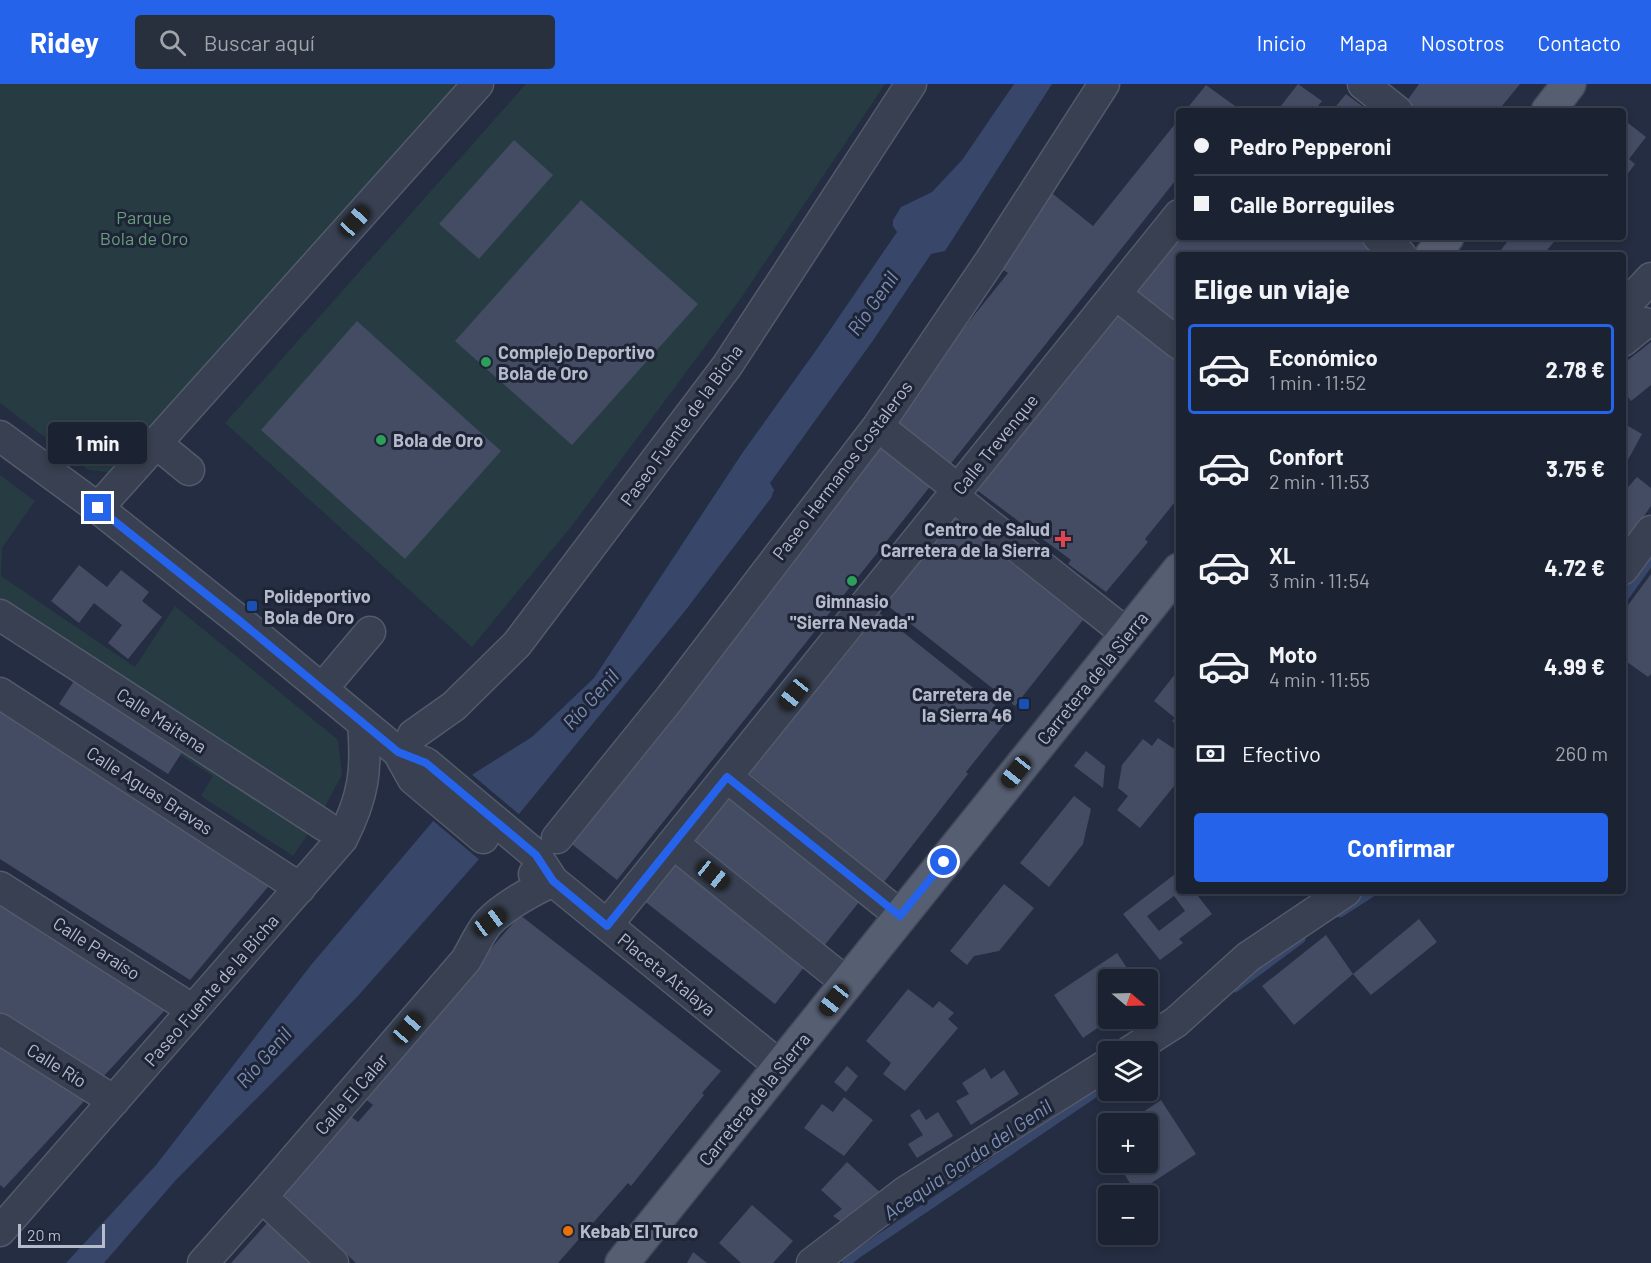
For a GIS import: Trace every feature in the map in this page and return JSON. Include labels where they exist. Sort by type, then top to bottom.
[{"type":"main road","points":[[1550,108],[1569,84]]},
{"type":"main road","points":[[1434,252],[1444,240]]},
{"type":"main road","name":"Carretera de la Sierra","points":[[621,1263],[1176,574]]},
{"type":"street","points":[[98,508],[478,84]]},
{"type":"street","name":"Paseo Fuente de la Bicha","points":[[406,743],[454,706],[517,644],[727,366],[911,84]]},
{"type":"street","name":"Paseo Hermanos Costaleros","points":[[539,855],[670,698],[878,426],[990,261],[1104,84]]},
{"type":"street","points":[[1363,84],[1393,108]]},
{"type":"street","name":"Calle Trevenque","points":[[607,926],[727,777],[949,488],[1176,219]]},
{"type":"street","points":[[1382,240],[1397,252]]},
{"type":"street","points":[[1630,324],[1651,278]]},
{"type":"street","points":[[1122,299],[1176,342]]},
{"type":"street","points":[[878,426],[949,488],[1127,634]]},
{"type":"street","name":"Placeta Atalaya","points":[[0,436],[98,508],[363,723],[406,743],[420,771],[539,855],[553,881],[780,1066]]},
{"type":"street","points":[[156,443],[189,470]]},
{"type":"street","points":[[1626,565],[1651,531]]},
{"type":"street","name":"Calle Maitena","points":[[0,615],[325,826]]},
{"type":"street","points":[[322,689],[370,632]]},
{"type":"street","name":"Calle Aguas Bravas","points":[[0,693],[300,888]]},
{"type":"street","name":"Paseo Fuente de la Bicha","points":[[3,1220],[114,1101],[342,839],[356,812],[362,788],[366,758],[363,723]]},
{"type":"street","points":[[727,777],[900,916]]},
{"type":"street","points":[[674,844],[847,983]]},
{"type":"street","name":"Calle El Calar","points":[[203,1263],[466,960],[490,922],[531,892],[553,881]]},
{"type":"street","name":"Calle Paraíso","points":[[0,887],[193,1010]]},
{"type":"street","points":[[1146,1041],[1176,1022],[1248,957],[1342,894]]},
{"type":"street","name":"Calle Río","points":[[0,1029],[114,1101]]},
{"type":"street","points":[[812,1263],[905,1192],[1098,1070]]},
{"type":"street","points":[[275,1209],[333,1263]]},
{"type":"green space","name":"Parque Bola de Oro","points":[[0,84],[464,84],[117,473],[88,470],[0,403]]},
{"type":"green space","name":"Complejo Deportivo Bola de Oro","points":[[526,84],[885,84],[739,301],[574,523],[472,647],[225,423]]},
{"type":"green space","points":[[0,475],[35,501],[2,548],[1,576],[135,667],[175,606],[338,740],[342,775],[317,821],[293,856],[201,796],[213,776],[180,755],[190,740],[0,617]]},
{"type":"water","name":"Río Genil","points":[[1014,84],[1052,84],[945,251],[931,254],[872,342],[770,483],[774,490],[771,498],[685,611],[519,814],[358,996],[175,1181],[104,1263],[66,1263],[156,1165],[311,965],[473,774],[532,737],[594,678],[743,452],[897,232],[893,226],[893,220],[901,207],[932,192],[962,160]]},
{"type":"pier","points":[[470,773],[521,816],[481,861],[431,819]]},
{"type":"building","points":[[1298,84],[1322,101],[1316,108],[1279,108]]},
{"type":"building","points":[[1419,84],[1520,84],[1500,108],[1408,108],[1404,105]]},
{"type":"building","points":[[1206,85],[1235,106],[1233,108],[1187,108]]},
{"type":"building","points":[[1346,94],[1365,108],[1334,108]]},
{"type":"building","points":[[1626,121],[1646,137],[1629,159],[1635,164],[1626,176]]},
{"type":"building","points":[[1176,123],[1176,180],[949,466],[890,420],[1008,273],[994,264],[1048,190],[1093,226]]},
{"type":"building","points":[[514,140],[553,175],[479,259],[439,224]]},
{"type":"building","points":[[581,200],[698,304],[572,445],[455,341]]},
{"type":"building","points":[[1176,240],[1363,240],[1379,252],[1176,252],[1176,332],[1130,295]]},
{"type":"building","points":[[1509,240],[1556,240],[1546,252],[1499,252]]},
{"type":"building","points":[[1120,305],[1176,350],[1176,501],[1145,539],[1148,542],[1106,592],[1068,564],[1071,560],[974,488]]},
{"type":"building","name":"Bola de Oro","points":[[357,321],[501,451],[405,559],[261,430]]},
{"type":"building","points":[[1651,342],[1651,385],[1631,401],[1626,394],[1626,362]]},
{"type":"building","points":[[1626,425],[1642,434],[1626,463]]},
{"type":"building","points":[[876,441],[932,484],[617,880],[564,838]]},
{"type":"building","points":[[1637,477],[1651,488],[1651,506],[1626,542],[1626,490]]},
{"type":"building","points":[[951,515],[1083,620],[1015,706],[883,602]]},
{"type":"building","points":[[79,565],[107,587],[121,570],[149,592],[142,601],[162,617],[128,659],[108,643],[122,625],[94,603],[79,623],[51,601]]},
{"type":"building","points":[[1651,574],[1651,674],[1648,677],[1626,661],[1626,608]]},
{"type":"building","points":[[879,613],[1010,717],[884,882],[746,771],[833,663],[836,667]]},
{"type":"building","points":[[81,670],[190,740],[168,774],[59,704]]},
{"type":"building","points":[[1176,673],[1176,724],[1172,721],[1175,718],[1154,701]]},
{"type":"building","points":[[0,709],[272,882],[190,980],[0,859]]},
{"type":"building","points":[[1158,738],[1176,750],[1176,784],[1140,828],[1117,810],[1128,796],[1118,788],[1122,765],[1143,739],[1152,746]]},
{"type":"building","points":[[1086,751],[1105,766],[1103,788],[1074,766]]},
{"type":"building","points":[[727,796],[859,902],[824,946],[692,841]]},
{"type":"building","points":[[1074,796],[1091,809],[1083,844],[1049,887],[1020,863]]},
{"type":"building","points":[[673,862],[805,966],[775,1004],[643,900]]},
{"type":"building","points":[[1176,873],[1176,894],[1196,894],[1212,914],[1179,939],[1183,943],[1160,960],[1123,914]],"holes":[[[1174,896],[1185,911],[1159,931],[1147,916]]]},
{"type":"building","points":[[1004,884],[1034,908],[999,951],[974,956],[967,965],[950,951]]},
{"type":"building","points":[[0,901],[168,1007],[101,1079],[0,1015]]},
{"type":"building","points":[[520,915],[721,1071],[631,1186],[628,1183],[558,1263],[356,1263],[280,1192],[348,1114],[358,1122],[373,1105],[363,1097]]},
{"type":"building","points":[[1419,919],[1437,942],[1371,995],[1353,974]]},
{"type":"building","points":[[1326,935],[1353,974],[1294,1025],[1262,986]]},
{"type":"building","points":[[1117,953],[1128,969],[1098,969],[1098,1028],[1083,1038],[1054,995]]},
{"type":"building","points":[[908,989],[933,1008],[939,1001],[954,1013],[948,1019],[958,1028],[905,1091],[883,1074],[891,1063],[866,1041]]},
{"type":"building","points":[[0,1040],[88,1097],[4,1188],[0,1185]]},
{"type":"building","points":[[847,1066],[858,1076],[846,1092],[834,1082]]},
{"type":"building","points":[[985,1068],[991,1079],[1004,1070],[1019,1094],[971,1125],[956,1101],[969,1094],[962,1083]]},
{"type":"building","points":[[844,1097],[873,1120],[844,1156],[804,1128],[822,1104],[833,1112]]},
{"type":"building","points":[[1161,1100],[1196,1154],[1148,1185],[1131,1185],[1124,1173],[1158,1173],[1158,1113],[1142,1113]]},
{"type":"building","points":[[919,1109],[926,1120],[938,1112],[953,1136],[917,1158],[908,1144],[923,1135],[910,1115]]},
{"type":"building","points":[[847,1162],[881,1193],[843,1223],[833,1216],[842,1209],[821,1190]]},
{"type":"building","points":[[752,1205],[793,1241],[773,1263],[741,1263],[719,1243]]},
{"type":"building","points":[[268,1222],[312,1263],[231,1263]]},
{"type":"building","points":[[693,1252],[707,1263],[687,1263]]},
{"type":"waterway","name":"Acequia Gorda del Genil","points":[[1626,595],[1651,560]]},
{"type":"waterway","name":"Acequia Gorda del Genil","points":[[1340,913],[1369,894]]},
{"type":"waterway","name":"Acequia Gorda del Genil","points":[[1235,988],[1301,939]]},
{"type":"waterway","name":"Acequia Gorda del Genil","points":[[846,1263],[1098,1091]]},
{"type":"place","name":"Complejo Deportivo Bola de Oro","points":[[486,362]]},
{"type":"place","name":"Bola de Oro","points":[[381,440]]},
{"type":"place","name":"Centro de Salud Carretera de la Sierra","points":[[1063,539]]},
{"type":"place","name":"Gimnasio \"Sierra Nevada\"","points":[[852,581]]},
{"type":"place","name":"Polideportivo Bola de Oro","points":[[252,606]]},
{"type":"place","name":"Carretera de la Sierra 46","points":[[1024,704]]},
{"type":"place","name":"Kebab El Turco","points":[[568,1231]]},
{"type":"route","points":[[98,508],[398,752],[426,763],[536,855],[553,881],[607,926],[727,777],[900,916],[944,862]]}]
